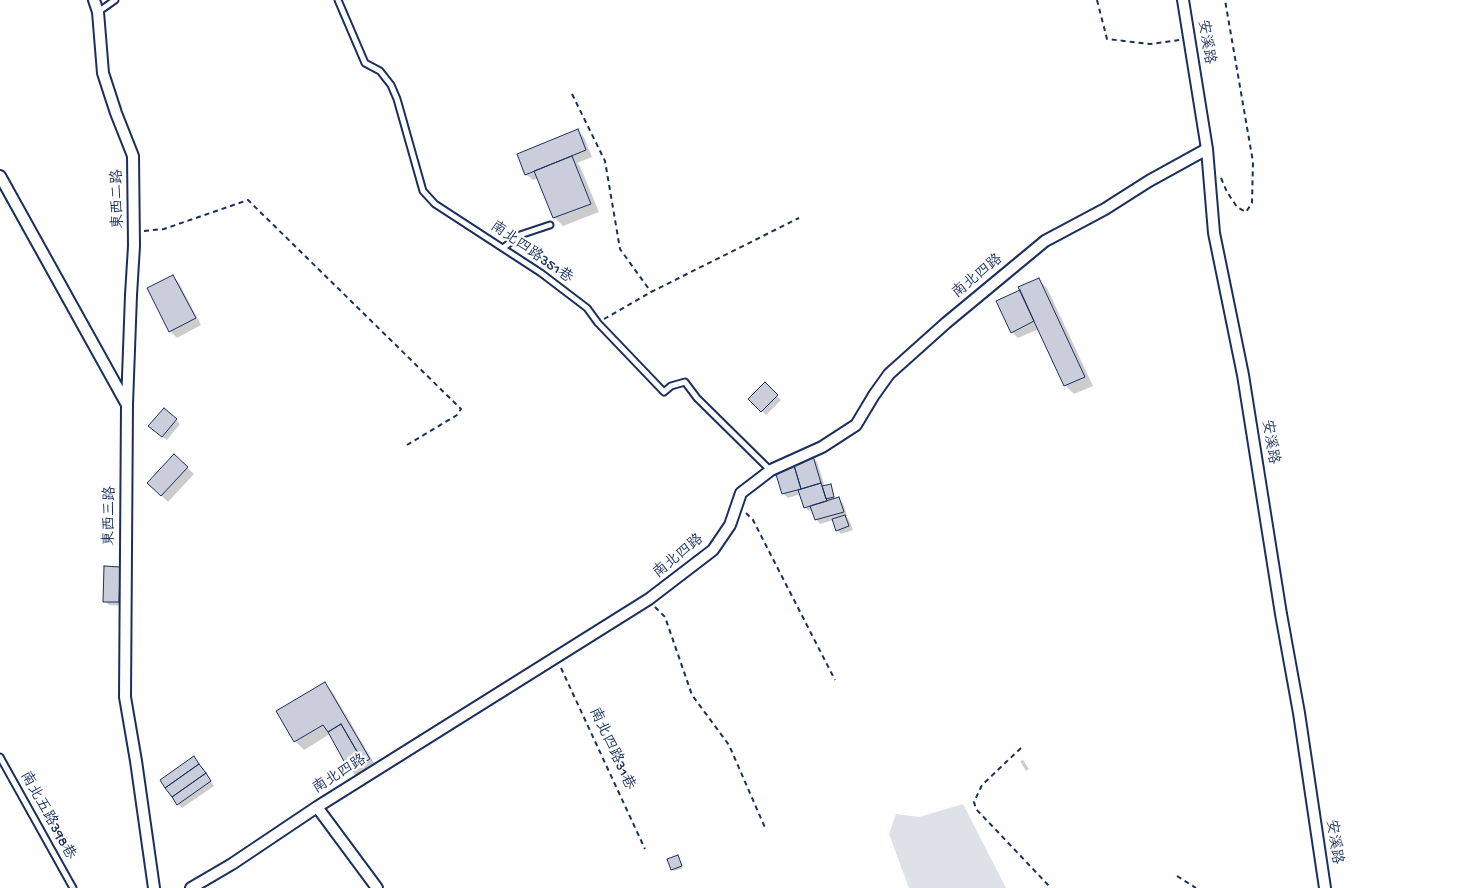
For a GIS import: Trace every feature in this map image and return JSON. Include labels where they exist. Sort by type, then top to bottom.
[{"type":"street","name":"東西二路","points":[[94,0],[98,12],[103,74],[116,114],[133,156],[134,232],[127,404]]},
{"type":"street","name":"安溪路","points":[[1183,0],[1207,149],[1214,233],[1243,375],[1299,714],[1325,888]]},
{"type":"street","name":"南北四路","points":[[192,888],[232,864],[317,807],[649,600],[713,550],[730,525],[741,493],[770,470],[822,447],[856,425],[889,374],[946,323],[1045,242],[1105,210],[1150,181],[1207,149]]},
{"type":"street","name":"東西三路","points":[[0,176],[127,404],[125,697],[154,888]]},
{"type":"street","points":[[317,807],[377,888]]},
{"type":"lane","points":[[98,12],[115,0]]},
{"type":"lane","name":"南北四路351巷","points":[[338,0],[365,63],[380,70],[391,85],[397,99],[423,190],[435,204],[541,273],[587,308],[598,323],[664,392],[671,386],[685,382],[703,404],[770,470]]},
{"type":"lane","points":[[503,248],[520,235],[550,225]]},
{"type":"lane","name":"南北五路398巷","points":[[0,757],[73,888]]},
{"type":"path","points":[[1097,0],[1107,39],[1150,44],[1190,38]]},
{"type":"path","points":[[1220,176],[1227,192],[1237,207],[1246,212],[1252,203],[1253,162],[1225,0]]},
{"type":"path","points":[[572,94],[605,161],[620,249],[651,292]]},
{"type":"path","points":[[134,232],[164,229],[248,200],[460,408],[457,415],[407,445]]},
{"type":"path","points":[[598,323],[651,292],[799,218]]},
{"type":"path","points":[[738,504],[753,520],[835,680]]},
{"type":"path","points":[[649,600],[665,618],[692,695],[729,745],[766,830]]},
{"type":"path","name":"南北四路31巷","points":[[556,658],[645,850]]},
{"type":"path","points":[[1021,748],[982,785],[974,802],[976,809],[1051,888]]},
{"type":"path","points":[[1177,876],[1196,888]]},
{"type":"shaded area","points":[[963,804],[1006,888],[909,888],[889,834],[896,814],[919,817]]},
{"type":"building","points":[[578,129],[586,150],[525,175],[517,154]]},
{"type":"building","points":[[572,156],[591,204],[553,218],[534,171]]},
{"type":"building","points":[[173,275],[196,318],[169,332],[147,288]]},
{"type":"building","points":[[1039,278],[1085,377],[1064,386],[1018,287]]},
{"type":"building","points":[[1020,290],[1034,321],[1011,333],[996,301]]},
{"type":"building","points":[[765,382],[778,395],[761,412],[748,399]]},
{"type":"building","points":[[164,408],[177,419],[162,437],[148,426]]},
{"type":"building","points":[[174,454],[188,467],[161,496],[147,483]]},
{"type":"building","points":[[813,456],[821,483],[801,489],[793,462]]},
{"type":"building","points":[[793,462],[801,489],[782,494],[774,468]]},
{"type":"building","points":[[821,483],[827,501],[804,508],[798,490]]},
{"type":"building","points":[[831,484],[834,497],[826,499],[822,486]]},
{"type":"building","points":[[839,497],[844,512],[815,520],[810,506]]},
{"type":"building","points":[[845,515],[849,526],[836,531],[832,519]]},
{"type":"building","points":[[104,566],[120,567],[119,602],[103,602]]},
{"type":"building","points":[[325,682],[370,759],[350,771],[345,763],[359,755],[341,724],[328,732],[323,725],[294,742],[276,711]]},
{"type":"building","points":[[341,724],[359,755],[345,763],[328,732]]},
{"type":"building","points":[[194,756],[199,764],[165,788],[160,780]]},
{"type":"building","points":[[199,764],[206,773],[172,797],[165,788]]},
{"type":"building","points":[[206,773],[211,781],[177,805],[172,797]]},
{"type":"building","points":[[678,855],[682,866],[671,870],[667,859]]}]
